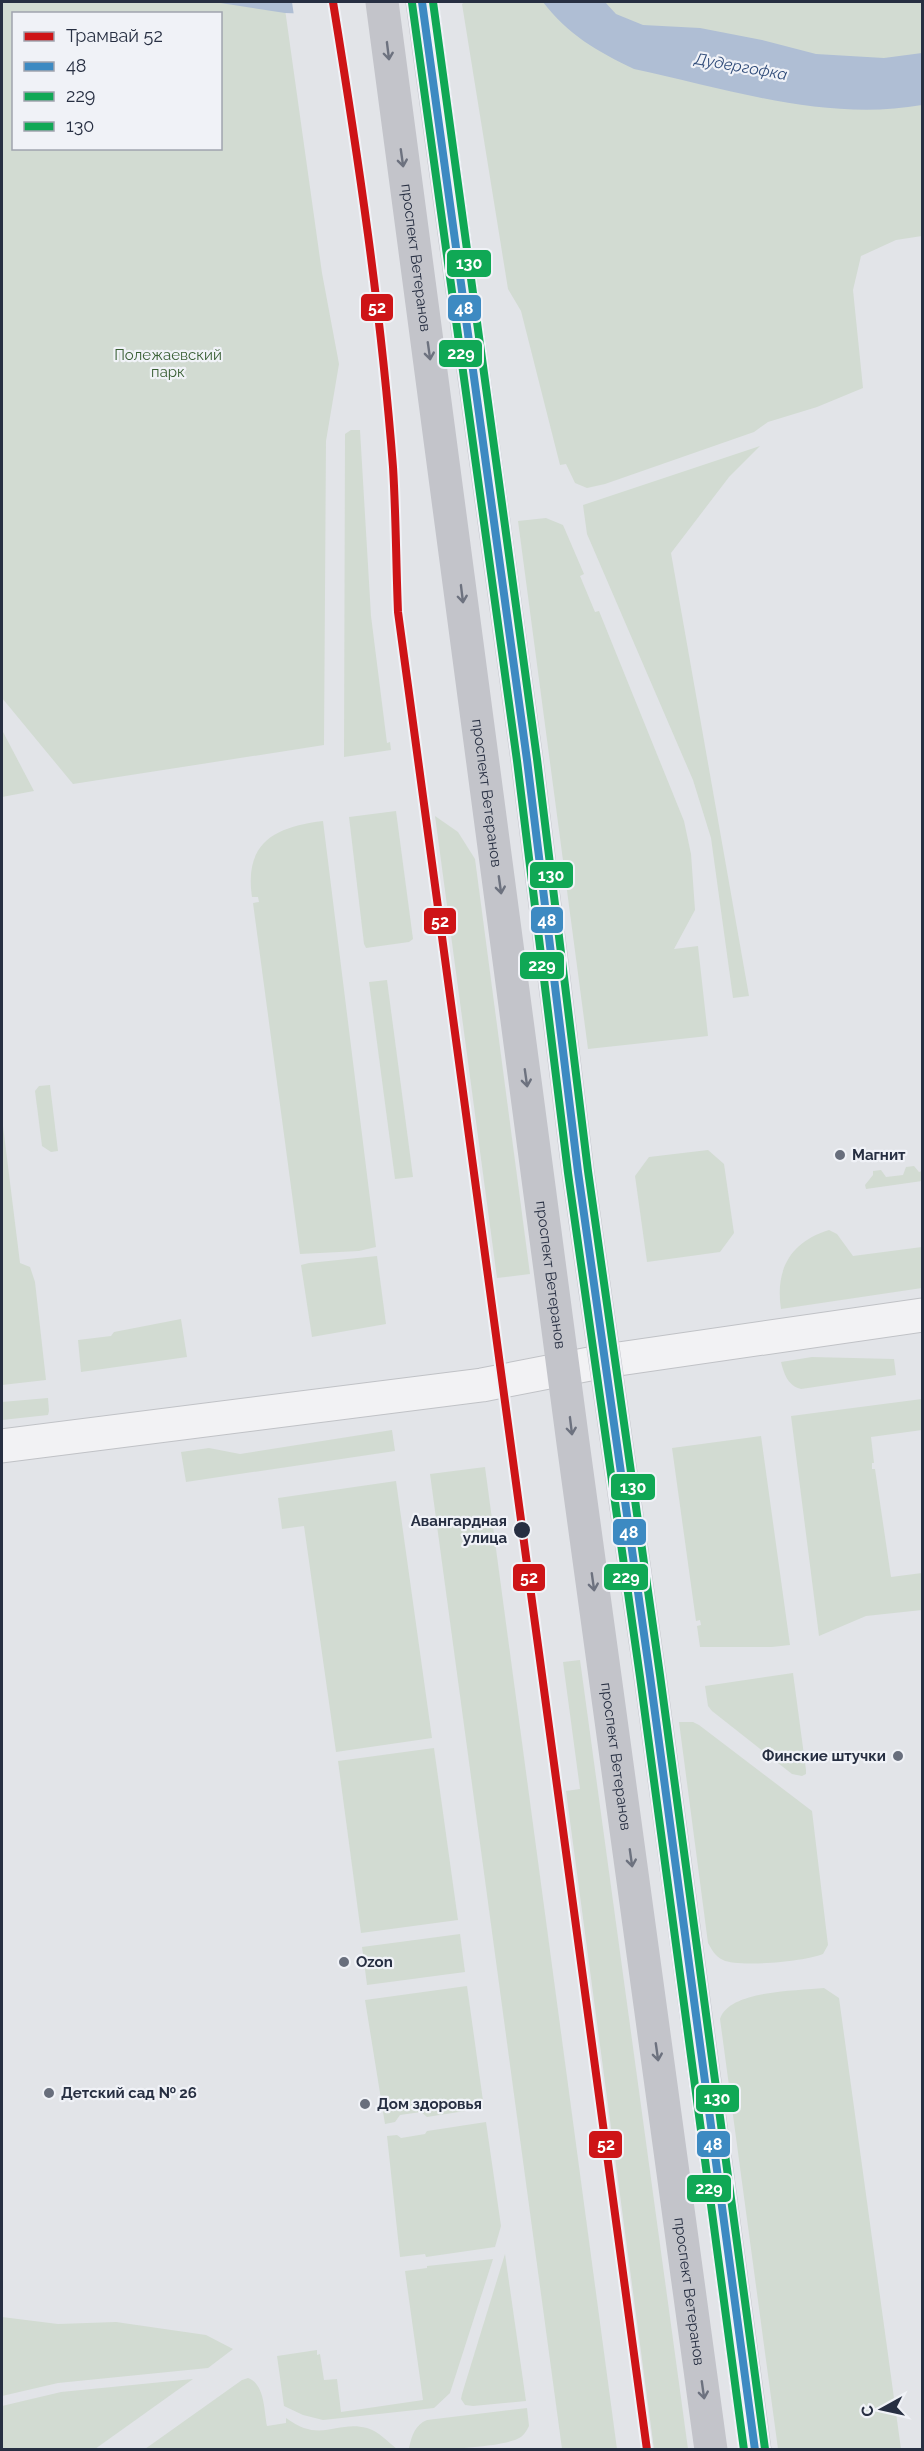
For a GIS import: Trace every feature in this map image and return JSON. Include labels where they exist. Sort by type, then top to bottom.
[{"type":"main road","name":"проспект Ветеранов","points":[[382,2],[711,2450]]},
{"type":"main road","points":[[422,2],[527,760],[578,1172],[755,2450]]},
{"type":"street","points":[[2,1446],[482,1385],[605,1361],[922,1315]]},
{"type":"green space","name":"Полежаевский парк","points":[[2,2],[284,2],[322,273],[339,364],[326,441],[324,745],[73,784],[2,698]]},
{"type":"green space","points":[[465,2],[922,2],[922,236],[896,240],[861,256],[853,290],[863,388],[817,407],[768,422],[754,432],[605,484],[587,488],[575,483],[566,464],[560,465],[521,311],[508,289],[462,4]]},
{"type":"green space","points":[[351,430],[360,430],[371,616],[387,743],[390,742],[391,750],[344,757],[345,434]]},
{"type":"green space","points":[[760,446],[729,477],[671,553],[749,996],[733,998],[711,838],[693,780],[587,534],[583,505]]},
{"type":"green space","points":[[546,518],[563,525],[584,574],[580,576],[595,612],[599,611],[684,821],[691,854],[695,910],[674,949],[698,946],[708,1036],[588,1049],[518,521]]},
{"type":"green space","points":[[2,730],[34,791],[2,797]]},
{"type":"green space","points":[[396,811],[413,939],[409,942],[366,948],[349,817]]},
{"type":"green space","points":[[435,816],[458,832],[475,859],[530,1274],[497,1278]]},
{"type":"green space","points":[[323,821],[376,1247],[359,1251],[300,1254],[253,903],[259,902],[258,897],[252,897],[251,878],[258,850],[266,841],[277,833],[291,828]]},
{"type":"green space","points":[[387,980],[413,1177],[395,1179],[369,982]]},
{"type":"green space","points":[[50,1085],[58,1151],[51,1152],[42,1146],[35,1091],[39,1086]]},
{"type":"green space","points":[[2,1118],[20,1263],[30,1267],[35,1282],[46,1380],[2,1385]]},
{"type":"green space","points":[[708,1150],[724,1164],[734,1233],[720,1252],[647,1262],[635,1176],[649,1157]]},
{"type":"green space","points":[[914,1166],[919,1172],[922,1171],[922,1181],[866,1189],[865,1185],[873,1175],[873,1171],[881,1170],[886,1177],[903,1175],[906,1167]]},
{"type":"green space","points":[[829,1230],[837,1234],[853,1256],[922,1247],[922,1288],[781,1309],[780,1282],[788,1259],[804,1242]]},
{"type":"green space","points":[[377,1256],[386,1324],[312,1337],[301,1265]]},
{"type":"green space","points":[[181,1319],[187,1357],[81,1372],[78,1340],[111,1336],[114,1332]]},
{"type":"green space","points":[[812,1357],[894,1359],[896,1375],[801,1389],[793,1385],[787,1379],[781,1362]]},
{"type":"green space","points":[[48,1398],[48,1415],[2,1420],[2,1402]]},
{"type":"green space","points":[[922,1399],[922,1430],[871,1437],[874,1463],[872,1463],[872,1469],[875,1469],[891,1577],[922,1573],[922,1610],[866,1616],[819,1636],[791,1416]]},
{"type":"green space","points":[[392,1430],[395,1451],[186,1482],[181,1452],[209,1448],[240,1454]]},
{"type":"green space","points":[[761,1436],[790,1645],[700,1647],[697,1626],[701,1625],[700,1620],[696,1621],[672,1448]]},
{"type":"green space","points":[[485,1467],[617,2449],[562,2449],[430,1474]]},
{"type":"green space","points":[[396,1481],[432,1738],[336,1752],[304,1526],[282,1529],[278,1498]]},
{"type":"green space","points":[[580,1660],[688,2449],[654,2449],[566,1791],[580,1789],[563,1662]]},
{"type":"green space","points":[[793,1673],[806,1770],[806,1774],[802,1776],[792,1774],[712,1711],[708,1706],[705,1686]]},
{"type":"green space","points":[[679,1722],[693,1722],[699,1725],[812,1811],[828,1945],[823,1954],[789,1961],[743,1963],[723,1960],[711,1948],[708,1943]]},
{"type":"green space","points":[[434,1748],[458,1920],[361,1933],[338,1761]]},
{"type":"green space","points":[[460,1934],[465,1972],[367,1985],[362,1947]]},
{"type":"green space","points":[[467,1986],[484,2108],[427,2117],[421,2112],[400,2115],[395,2122],[385,2124],[365,2000]]},
{"type":"green space","points":[[824,1988],[839,1998],[901,2449],[778,2449],[720,2019],[726,2009],[750,1997],[782,1991]]},
{"type":"green space","points":[[486,2122],[501,2226],[495,2247],[426,2257],[425,2254],[400,2257],[387,2136],[397,2135],[401,2138],[425,2134],[427,2131]]},
{"type":"green space","points":[[505,2254],[526,2401],[465,2405],[461,2399],[462,2394]]},
{"type":"green space","points":[[493,2259],[450,2393],[434,2408],[323,2420],[303,2415],[284,2406],[277,2356],[317,2350],[317,2355],[320,2354],[324,2380],[337,2379],[341,2412],[423,2400],[405,2271],[427,2268],[427,2266]]},
{"type":"green space","points":[[2,2317],[58,2324],[116,2322],[206,2335],[233,2349],[208,2368],[58,2383],[2,2396]]},
{"type":"green space","points":[[248,2378],[254,2381],[261,2392],[267,2426],[286,2423],[286,2418],[298,2426],[309,2429],[328,2430],[356,2426],[371,2429],[397,2449],[145,2449]]},
{"type":"green space","points":[[193,2379],[95,2449],[2,2449],[2,2406],[61,2392]]},
{"type":"green space","points":[[527,2408],[529,2426],[522,2436],[512,2441],[466,2448],[409,2448],[415,2431],[427,2420]]},
{"type":"water","points":[[214,2],[363,2],[312,14],[285,13]]},
{"type":"water","name":"Дудергофка","points":[[543,2],[605,2],[616,14],[643,25],[700,28],[762,40],[816,54],[884,58],[922,53],[922,105],[886,109],[813,106],[741,94],[634,69],[608,56],[573,33]]},
{"type":"pier","points":[[292,2],[366,2],[362,5],[312,17],[294,16]]},
{"type":"tram line","name":"52","points":[[333,2],[360,176],[382,350],[393,467],[398,612],[647,2450]]},
{"type":"transit line","name":"48","points":[[422,2],[527,760],[578,1172],[650,1676],[755,2450]]},
{"type":"transit line","name":"130","points":[[433,2],[537,759],[588,1171],[660,1675],[765,2449]]},
{"type":"transit line","name":"229","points":[[412,3],[517,761],[568,1173],[640,1677],[744,2450]]},
{"type":"place","name":"Магнит","points":[[840,1155]]},
{"type":"place","name":"Авангардная улица","points":[[522,1530]]},
{"type":"place","name":"Финские штучки","points":[[898,1756]]},
{"type":"place","name":"Ozon","points":[[344,1962]]},
{"type":"place","name":"Детский сад № 26","points":[[49,2093]]},
{"type":"place","name":"Дом здоровья","points":[[365,2104]]}]
